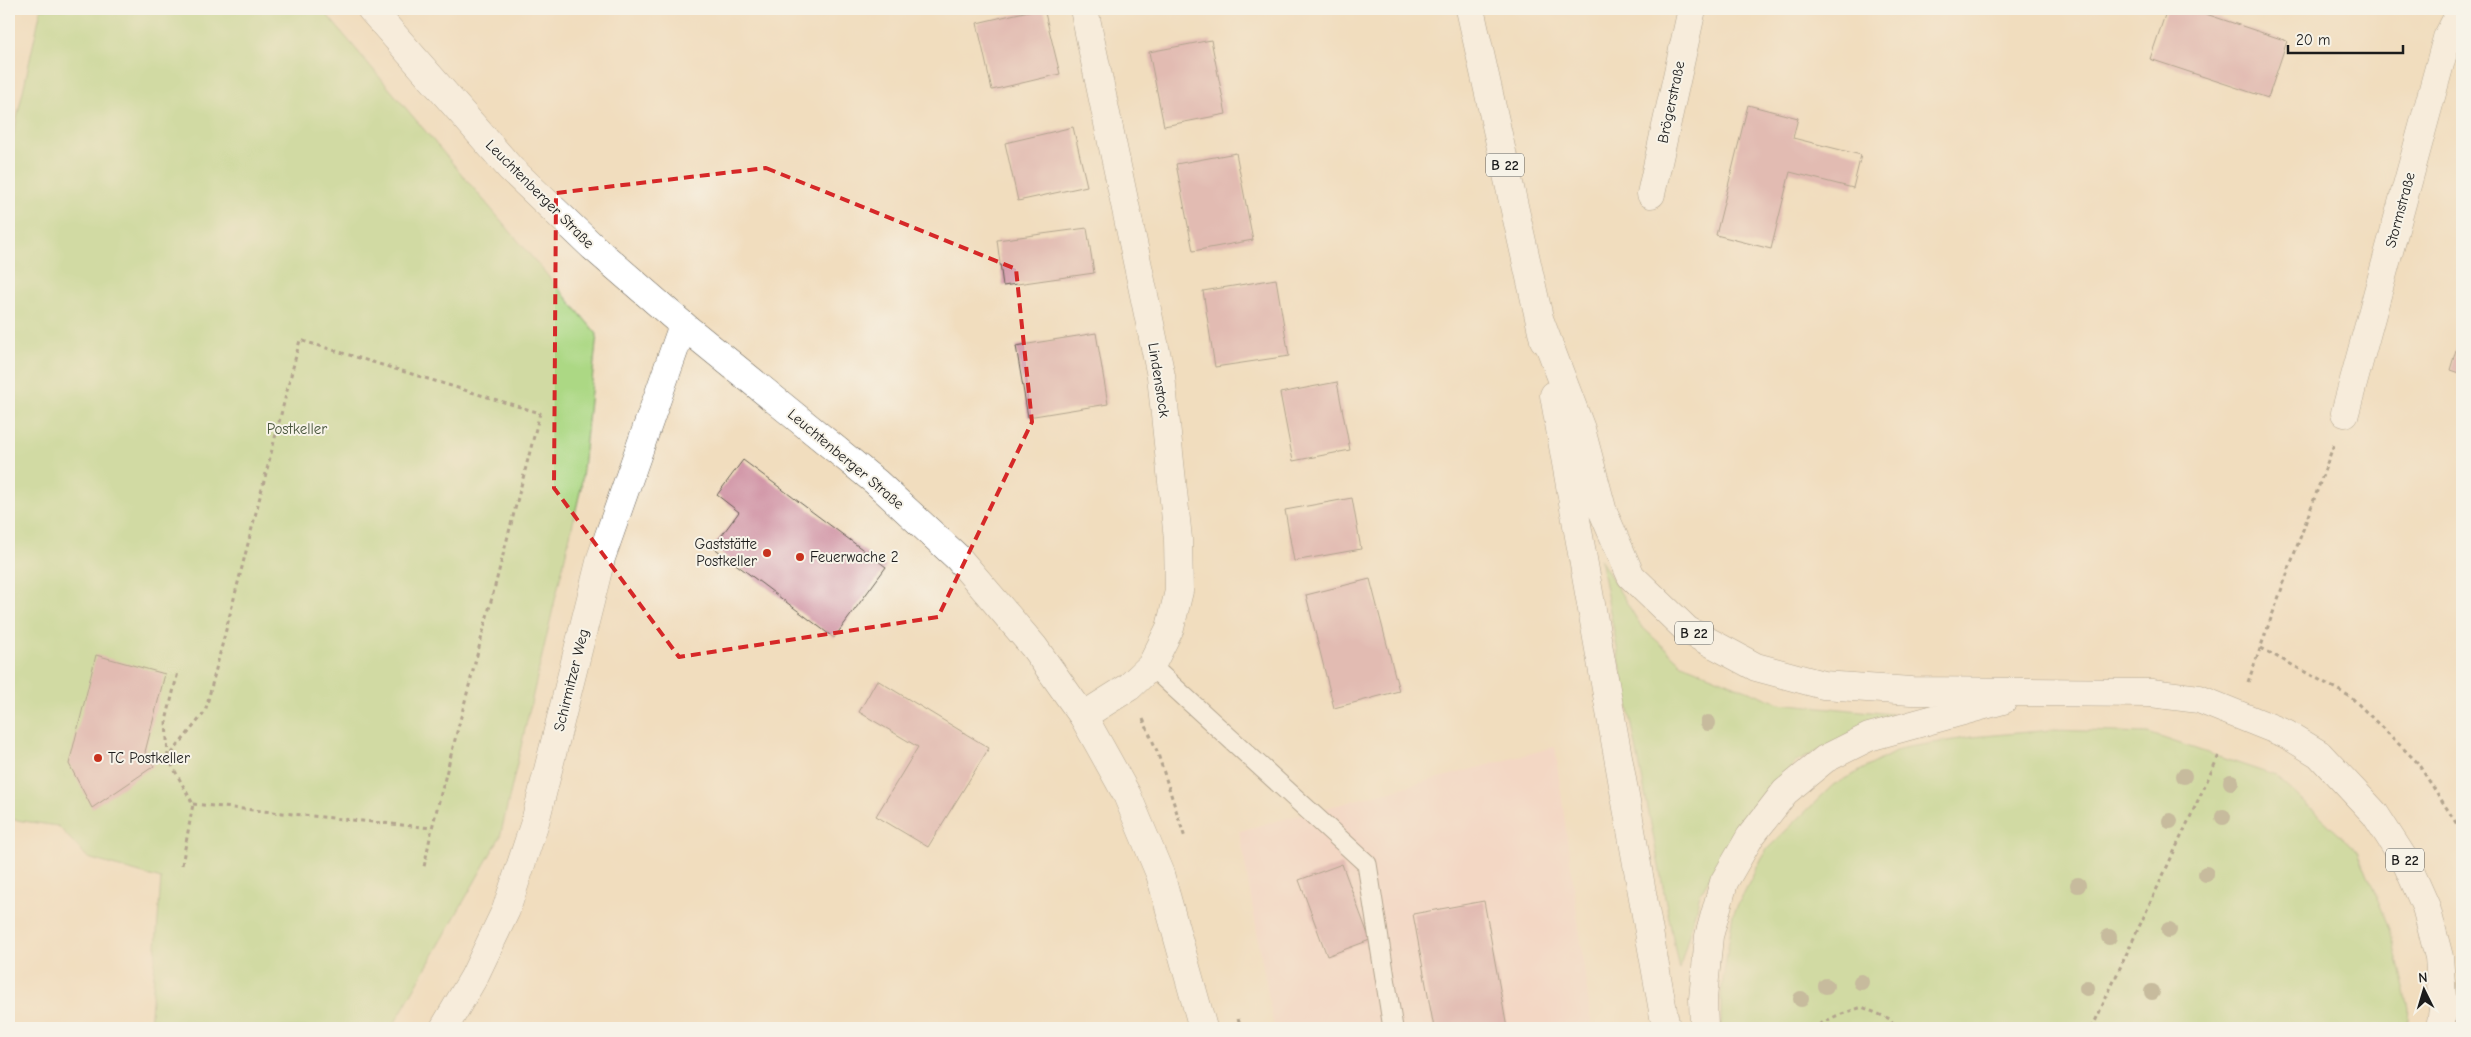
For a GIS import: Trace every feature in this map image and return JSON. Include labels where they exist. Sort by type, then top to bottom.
[{"type":"street","name":"Leuchtenberger Straße","points":[[371,9],[510,168],[593,247],[683,325],[876,482],[958,558],[1034,647],[1083,716],[1127,795],[1160,874],[1196,997],[1203,1028]]},
{"type":"street","name":"Lindenstock","points":[[1083,716],[1129,688],[1151,666],[1170,628],[1179,591],[1177,530],[1161,376],[1084,9]]},
{"type":"street","name":"B 22","points":[[1470,9],[1540,321],[1574,502],[1666,1028]]},
{"type":"street","name":"Brögerstraße","points":[[1651,194],[1692,9]]},
{"type":"street","name":"Stormstraße","points":[[2345,413],[2446,38],[2462,9]]},
{"type":"street","name":"B 22","points":[[1540,321],[1581,429],[1603,512],[1631,576],[1687,630],[1756,667],[1823,685],[1911,691],[2139,692],[2199,699],[2286,734],[2319,754],[2375,814],[2406,862],[2426,907],[2439,957],[2443,1010],[2440,1028]]},
{"type":"street","name":"Schirmitzer Weg","points":[[444,1028],[474,977],[506,910],[536,822],[601,558],[683,325]]},
{"type":"street","name":"B 22","points":[[1704,1028],[1703,999],[1709,936],[1724,882],[1750,837],[1785,792],[1825,759],[1869,737],[2038,691]]},
{"type":"street","name":"Leuchtenberger Straße","points":[[1196,997],[1197,1028]]},
{"type":"lane","points":[[1151,666],[1367,864],[1393,1028]]},
{"type":"path","points":[[168,758],[205,712],[300,340],[540,414],[432,828],[424,867]]},
{"type":"path","points":[[2247,683],[2345,413]]},
{"type":"path","points":[[2261,648],[2351,697],[2418,762],[2462,832]]},
{"type":"path","points":[[178,672],[166,721],[168,758],[193,804],[182,865]]},
{"type":"path","points":[[2092,1028],[2220,752]]},
{"type":"path","points":[[193,804],[432,828]]},
{"type":"path","points":[[1812,1028],[1829,1019],[1862,1008],[1890,1019],[1896,1028]]},
{"type":"highlighted area","points":[[766,168],[1016,269],[1032,422],[938,617],[679,657],[554,488],[556,193]]},
{"type":"shaded area","points":[[1555,747],[1592,1028],[1274,1028],[1239,831]]},
{"type":"green space","name":"Postkeller","points":[[41,9],[322,9],[597,334],[581,488],[500,837],[392,1028],[150,1028],[161,879],[88,858],[58,826],[9,819],[9,155]]},
{"type":"green space","points":[[1600,559],[1641,626],[1682,664],[1779,703],[1892,714],[1796,762],[1747,815],[1700,894],[1679,970]]},
{"type":"green space","points":[[2052,730],[2148,733],[2276,776],[2358,852],[2390,929],[2409,1009],[2407,1028],[1721,1028],[1721,995],[1733,914],[1766,850],[1833,785],[1903,748],[1972,737]]},
{"type":"building","points":[[1044,9],[1060,74],[992,90],[977,23]]},
{"type":"building","points":[[2167,9],[2191,9],[2287,41],[2268,98],[2150,59]]},
{"type":"building","points":[[1211,40],[1226,114],[1164,126],[1149,52]]},
{"type":"building","points":[[1748,105],[1798,118],[1793,138],[1861,155],[1853,188],[1790,172],[1771,249],[1716,235]]},
{"type":"building","points":[[1073,127],[1087,186],[1018,201],[1005,143]]},
{"type":"building","points":[[1236,153],[1253,240],[1193,251],[1176,164]]},
{"type":"building","points":[[1087,228],[1094,273],[1003,286],[997,240]]},
{"type":"building","points":[[1276,279],[1289,356],[1215,367],[1203,291]]},
{"type":"building","points":[[2462,330],[2462,374],[2450,370]]},
{"type":"building","points":[[1096,333],[1108,404],[1028,417],[1016,346]]},
{"type":"building","points":[[1337,382],[1350,450],[1293,461],[1280,393]]},
{"type":"building","name":"Feuerwache 2","points":[[743,460],[886,567],[834,638],[713,547],[739,512],[717,495]]},
{"type":"building","points":[[1352,498],[1361,549],[1294,561],[1285,510]]},
{"type":"building","points":[[1370,579],[1399,691],[1334,708],[1306,595]]},
{"type":"building","points":[[96,655],[165,674],[145,752],[154,766],[92,808],[69,764]]},
{"type":"building","points":[[877,680],[989,748],[928,847],[876,816],[918,747],[859,712]]},
{"type":"building","points":[[1342,864],[1370,940],[1327,956],[1299,880]]},
{"type":"building","points":[[1484,901],[1507,1028],[1434,1028],[1413,914]]},
{"type":"place","name":"Gaststätte Postkeller","points":[[767,553]]},
{"type":"place","name":"Feuerwache 2","points":[[800,557]]},
{"type":"place","name":"TC Postkeller","points":[[98,758]]}]
